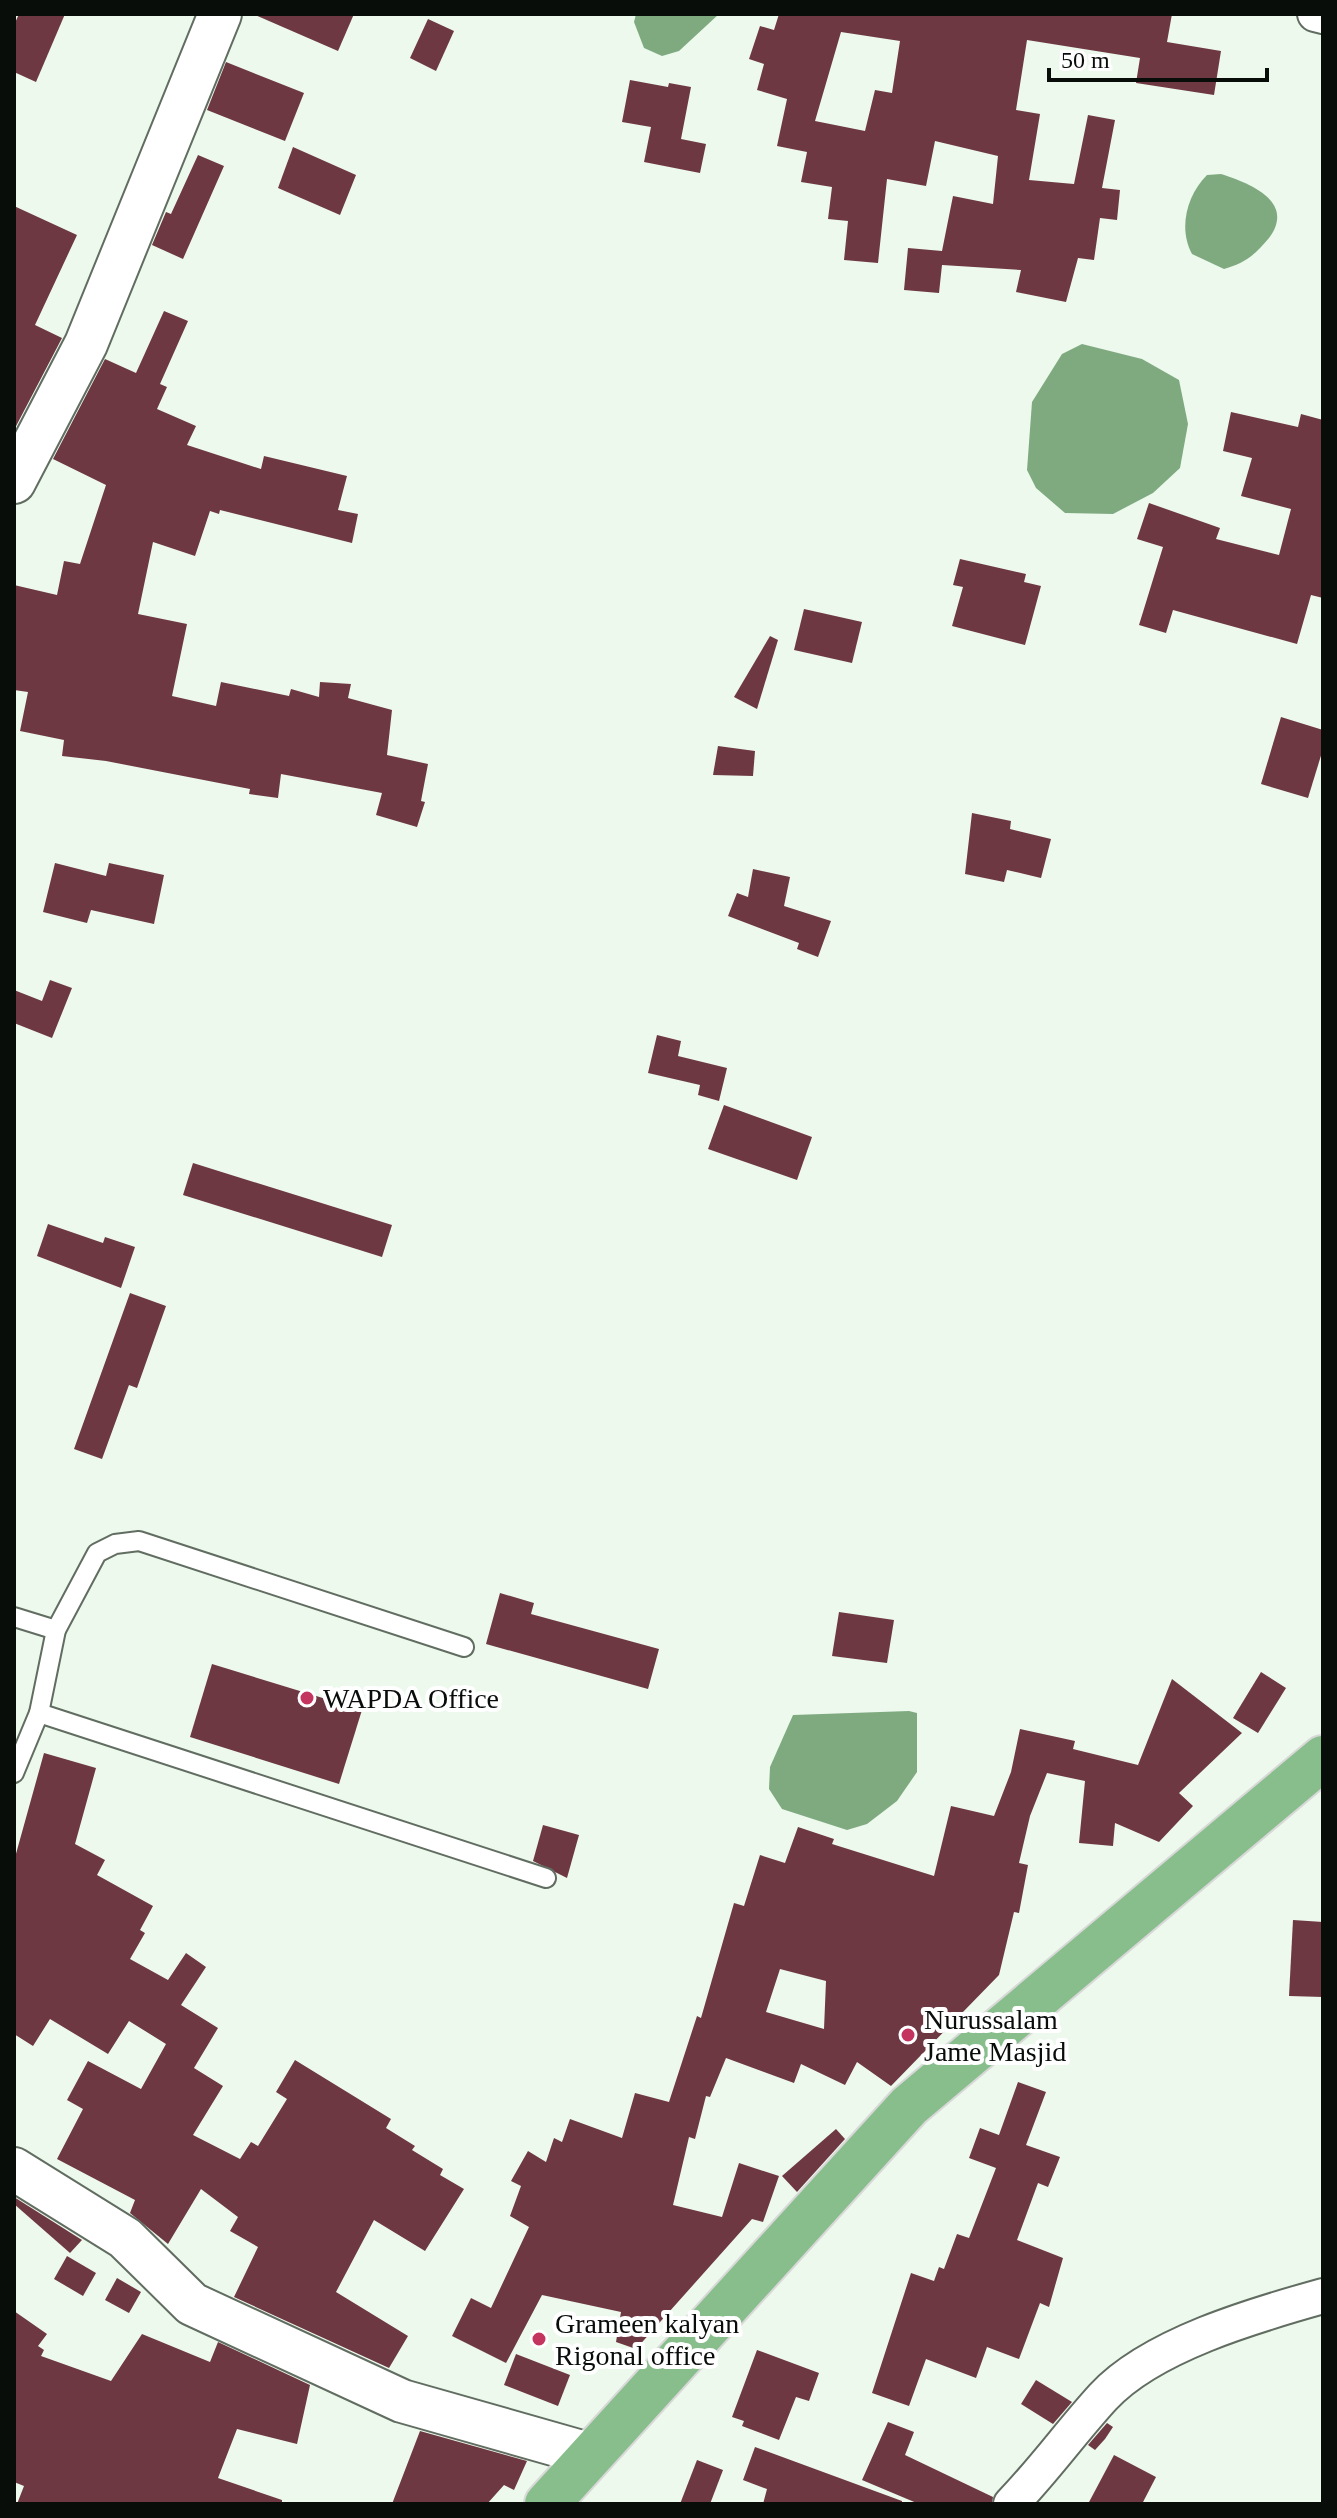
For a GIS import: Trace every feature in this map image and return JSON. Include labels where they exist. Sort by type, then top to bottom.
[{"type":"highway","points":[[547,2504],[909,2106],[1323,1758]]},
{"type":"street","points":[[14,482],[86,344],[220,14]]},
{"type":"street","points":[[1315,14],[1323,16]]},
{"type":"street","points":[[14,2169],[125,2238],[192,2304],[402,2401],[592,2455]]},
{"type":"street","points":[[1011,2504],[1043,2472],[1104,2396],[1124,2379],[1183,2344],[1323,2296]]},
{"type":"lane","points":[[14,1773],[39,1713],[56,1630],[97,1553],[115,1544],[139,1541],[464,1647]]},
{"type":"lane","points":[[14,1617],[56,1630]]},
{"type":"lane","points":[[39,1713],[546,1878]]},
{"type":"shaded area","points":[[636,14],[719,14],[679,51],[662,56],[644,48],[634,22]]},
{"type":"shaded area","points":[[1221,174],[1245,183],[1266,196],[1277,214],[1276,225],[1259,249],[1244,261],[1224,269],[1192,254],[1185,223],[1190,202],[1200,183],[1207,175]]},
{"type":"shaded area","points":[[1082,344],[1142,359],[1179,380],[1188,424],[1180,468],[1153,493],[1113,514],[1065,513],[1036,488],[1027,470],[1032,402],[1062,354]]},
{"type":"shaded area","points":[[917,1713],[917,1772],[897,1801],[867,1824],[847,1830],[782,1809],[769,1789],[770,1767],[793,1715]]},
{"type":"building","points":[[19,14],[65,14],[36,82],[14,72],[14,25]]},
{"type":"building","points":[[253,14],[354,14],[338,51]]},
{"type":"building","points":[[779,14],[1172,14],[1167,42],[1221,51],[1214,95],[1136,83],[1140,58],[1027,40],[1016,110],[1040,114],[1029,180],[1074,184],[1088,115],[1115,120],[1102,188],[1120,190],[1117,220],[1100,218],[1094,260],[1078,258],[1066,302],[1016,292],[1021,270],[942,265],[939,293],[904,290],[908,248],[942,251],[953,196],[993,204],[998,156],[935,141],[926,186],[887,179],[878,263],[844,260],[848,221],[828,219],[832,187],[801,182],[807,152],[777,146],[787,99],[757,90],[764,64],[749,59],[760,26],[774,30]],"holes":[[[841,32],[900,41],[892,93],[875,90],[865,131],[815,121]]]},
{"type":"building","points":[[428,19],[454,31],[436,71],[410,58]]},
{"type":"building","points":[[226,62],[304,93],[285,141],[207,110]]},
{"type":"building","points":[[630,80],[668,87],[669,83],[691,87],[681,139],[706,144],[700,173],[644,162],[651,127],[622,122]]},
{"type":"building","points":[[293,147],[356,175],[340,215],[278,188]]},
{"type":"building","points":[[198,155],[224,166],[183,259],[152,245],[166,212],[171,214]]},
{"type":"building","points":[[14,206],[77,235],[35,325],[62,338],[14,430]]},
{"type":"building","points":[[164,311],[188,321],[160,384],[167,387],[157,409],[196,426],[187,445],[261,469],[264,456],[347,476],[338,510],[358,514],[352,543],[220,510],[219,514],[210,511],[195,556],[153,542],[138,614],[187,624],[172,696],[216,706],[221,682],[289,696],[291,689],[319,697],[320,682],[351,684],[348,698],[392,710],[387,755],[428,764],[421,801],[425,802],[417,827],[376,815],[382,793],[281,774],[278,798],[249,794],[250,789],[106,761],[62,756],[64,740],[20,731],[28,692],[14,690],[14,585],[57,595],[64,561],[80,564],[106,485],[53,459],[105,359],[136,373]]},
{"type":"building","points":[[1231,412],[1298,427],[1301,414],[1323,420],[1323,598],[1311,595],[1297,644],[1173,610],[1166,633],[1139,625],[1163,547],[1137,539],[1149,503],[1220,528],[1216,539],[1279,555],[1291,509],[1241,496],[1252,458],[1223,451]]},
{"type":"building","points":[[960,559],[1026,574],[1024,582],[1041,586],[1025,645],[952,626],[963,587],[953,585]]},
{"type":"building","points":[[804,609],[862,622],[852,663],[794,650]]},
{"type":"building","points":[[770,636],[778,640],[757,709],[734,697]]},
{"type":"building","points":[[1281,717],[1323,730],[1323,749],[1308,798],[1261,784]]},
{"type":"building","points":[[718,746],[755,751],[753,776],[713,775]]},
{"type":"building","points":[[972,813],[1011,821],[1010,829],[1051,839],[1041,878],[1007,870],[1004,882],[965,874]]},
{"type":"building","points":[[55,863],[106,876],[109,863],[164,875],[154,924],[91,910],[87,923],[43,912]]},
{"type":"building","points":[[753,869],[790,877],[784,906],[831,921],[818,957],[797,949],[799,943],[728,916],[737,893],[748,897]]},
{"type":"building","points":[[50,980],[72,988],[52,1038],[14,1023],[14,990],[42,1001]]},
{"type":"building","points":[[657,1035],[681,1041],[678,1056],[727,1068],[719,1101],[698,1095],[700,1085],[648,1073]]},
{"type":"building","points":[[724,1105],[812,1137],[797,1180],[708,1149]]},
{"type":"building","points":[[193,1163],[392,1225],[382,1257],[183,1195]]},
{"type":"building","points":[[48,1224],[103,1243],[105,1237],[135,1247],[121,1288],[37,1256]]},
{"type":"building","points":[[130,1293],[166,1306],[137,1388],[129,1385],[102,1459],[74,1449]]},
{"type":"building","points":[[500,1593],[534,1603],[531,1614],[659,1649],[648,1689],[486,1644]]},
{"type":"building","points":[[839,1612],[894,1620],[887,1663],[832,1656]]},
{"type":"building","points":[[212,1664],[362,1710],[339,1784],[190,1737]]},
{"type":"building","points":[[1261,1672],[1286,1688],[1258,1733],[1233,1718]]},
{"type":"building","points":[[1172,1679],[1242,1733],[1179,1793],[1193,1806],[1159,1842],[1115,1823],[1113,1846],[1079,1843],[1085,1781],[1047,1773],[1030,1816],[1019,1863],[1028,1865],[1019,1913],[1014,1912],[999,1975],[891,2086],[857,2062],[845,2085],[801,2064],[794,2083],[726,2058],[710,2097],[706,2096],[695,2139],[689,2137],[673,2205],[722,2217],[739,2163],[779,2176],[763,2222],[752,2219],[636,2349],[616,2342],[621,2312],[542,2295],[506,2363],[452,2336],[471,2298],[491,2308],[529,2227],[510,2216],[521,2186],[511,2181],[528,2151],[546,2162],[554,2138],[562,2142],[570,2119],[622,2138],[635,2093],[669,2102],[697,2016],[701,2018],[734,1903],[744,1906],[760,1855],[785,1863],[798,1827],[834,1839],[832,1844],[934,1876],[951,1806],[994,1816],[1011,1772],[1020,1729],[1075,1741],[1073,1749],[1138,1765]],"holes":[[[780,1969],[826,1981],[824,2029],[766,2012]]]},
{"type":"building","points":[[44,1753],[96,1768],[75,1844],[105,1860],[97,1875],[153,1906],[140,1930],[145,1933],[130,1959],[168,1980],[186,1953],[206,1967],[181,2005],[218,2028],[194,2068],[223,2086],[193,2135],[240,2159],[251,2142],[258,2146],[287,2099],[276,2092],[295,2060],[391,2119],[386,2128],[415,2146],[412,2150],[443,2169],[440,2175],[464,2189],[425,2251],[374,2220],[336,2292],[408,2336],[389,2368],[234,2297],[258,2247],[230,2231],[238,2217],[201,2189],[168,2244],[130,2213],[135,2200],[57,2159],[83,2109],[67,2100],[88,2061],[141,2089],[166,2044],[129,2021],[108,2054],[50,2019],[33,2046],[14,2034],[14,1861]]},
{"type":"building","points":[[543,1825],[579,1835],[567,1878],[533,1861]]},
{"type":"building","points":[[1293,1920],[1323,1922],[1323,1997],[1289,1996]]},
{"type":"building","points":[[1018,2082],[1046,2092],[1026,2145],[1060,2157],[1048,2187],[1038,2183],[1017,2240],[1063,2258],[1049,2307],[1040,2303],[1019,2359],[987,2347],[976,2378],[926,2359],[909,2406],[872,2393],[911,2273],[934,2281],[939,2267],[944,2269],[957,2234],[969,2238],[996,2168],[969,2158],[980,2128],[999,2135]]},
{"type":"building","points":[[836,2129],[845,2139],[797,2192],[782,2176]]},
{"type":"building","points":[[14,2197],[82,2240],[70,2253],[14,2204]]},
{"type":"building","points":[[67,2256],[96,2273],[83,2296],[54,2279]]},
{"type":"building","points":[[117,2278],[141,2292],[129,2313],[105,2300]]},
{"type":"building","points":[[14,2311],[47,2334],[38,2346],[44,2350],[41,2356],[111,2381],[142,2334],[210,2362],[218,2342],[310,2385],[297,2444],[237,2429],[218,2478],[282,2500],[282,2504],[17,2504],[24,2486],[14,2482]]},
{"type":"building","points":[[757,2350],[819,2373],[809,2401],[796,2397],[779,2440],[742,2426],[744,2421],[732,2417]]},
{"type":"building","points":[[516,2354],[570,2375],[558,2406],[504,2385]]},
{"type":"building","points":[[1036,2380],[1072,2402],[1053,2424],[1021,2404]]},
{"type":"building","points":[[888,2422],[914,2432],[905,2455],[993,2497],[992,2504],[919,2504],[862,2480]]},
{"type":"building","points":[[1107,2423],[1113,2427],[1095,2450],[1088,2445]]},
{"type":"building","points":[[420,2431],[527,2461],[514,2490],[504,2485],[487,2504],[392,2504]]},
{"type":"building","points":[[755,2447],[902,2501],[902,2504],[763,2504],[767,2489],[743,2480]]},
{"type":"building","points":[[1114,2455],[1156,2477],[1142,2504],[1088,2504]]},
{"type":"building","points":[[697,2460],[723,2470],[710,2504],[680,2504]]},
{"type":"place","name":"WAPDA Office","points":[[307,1698]]},
{"type":"place","name":"Nurussalam Jame Masjid","points":[[908,2035]]},
{"type":"place","name":"Grameen kalyan Rigonal office","points":[[539,2339]]}]
